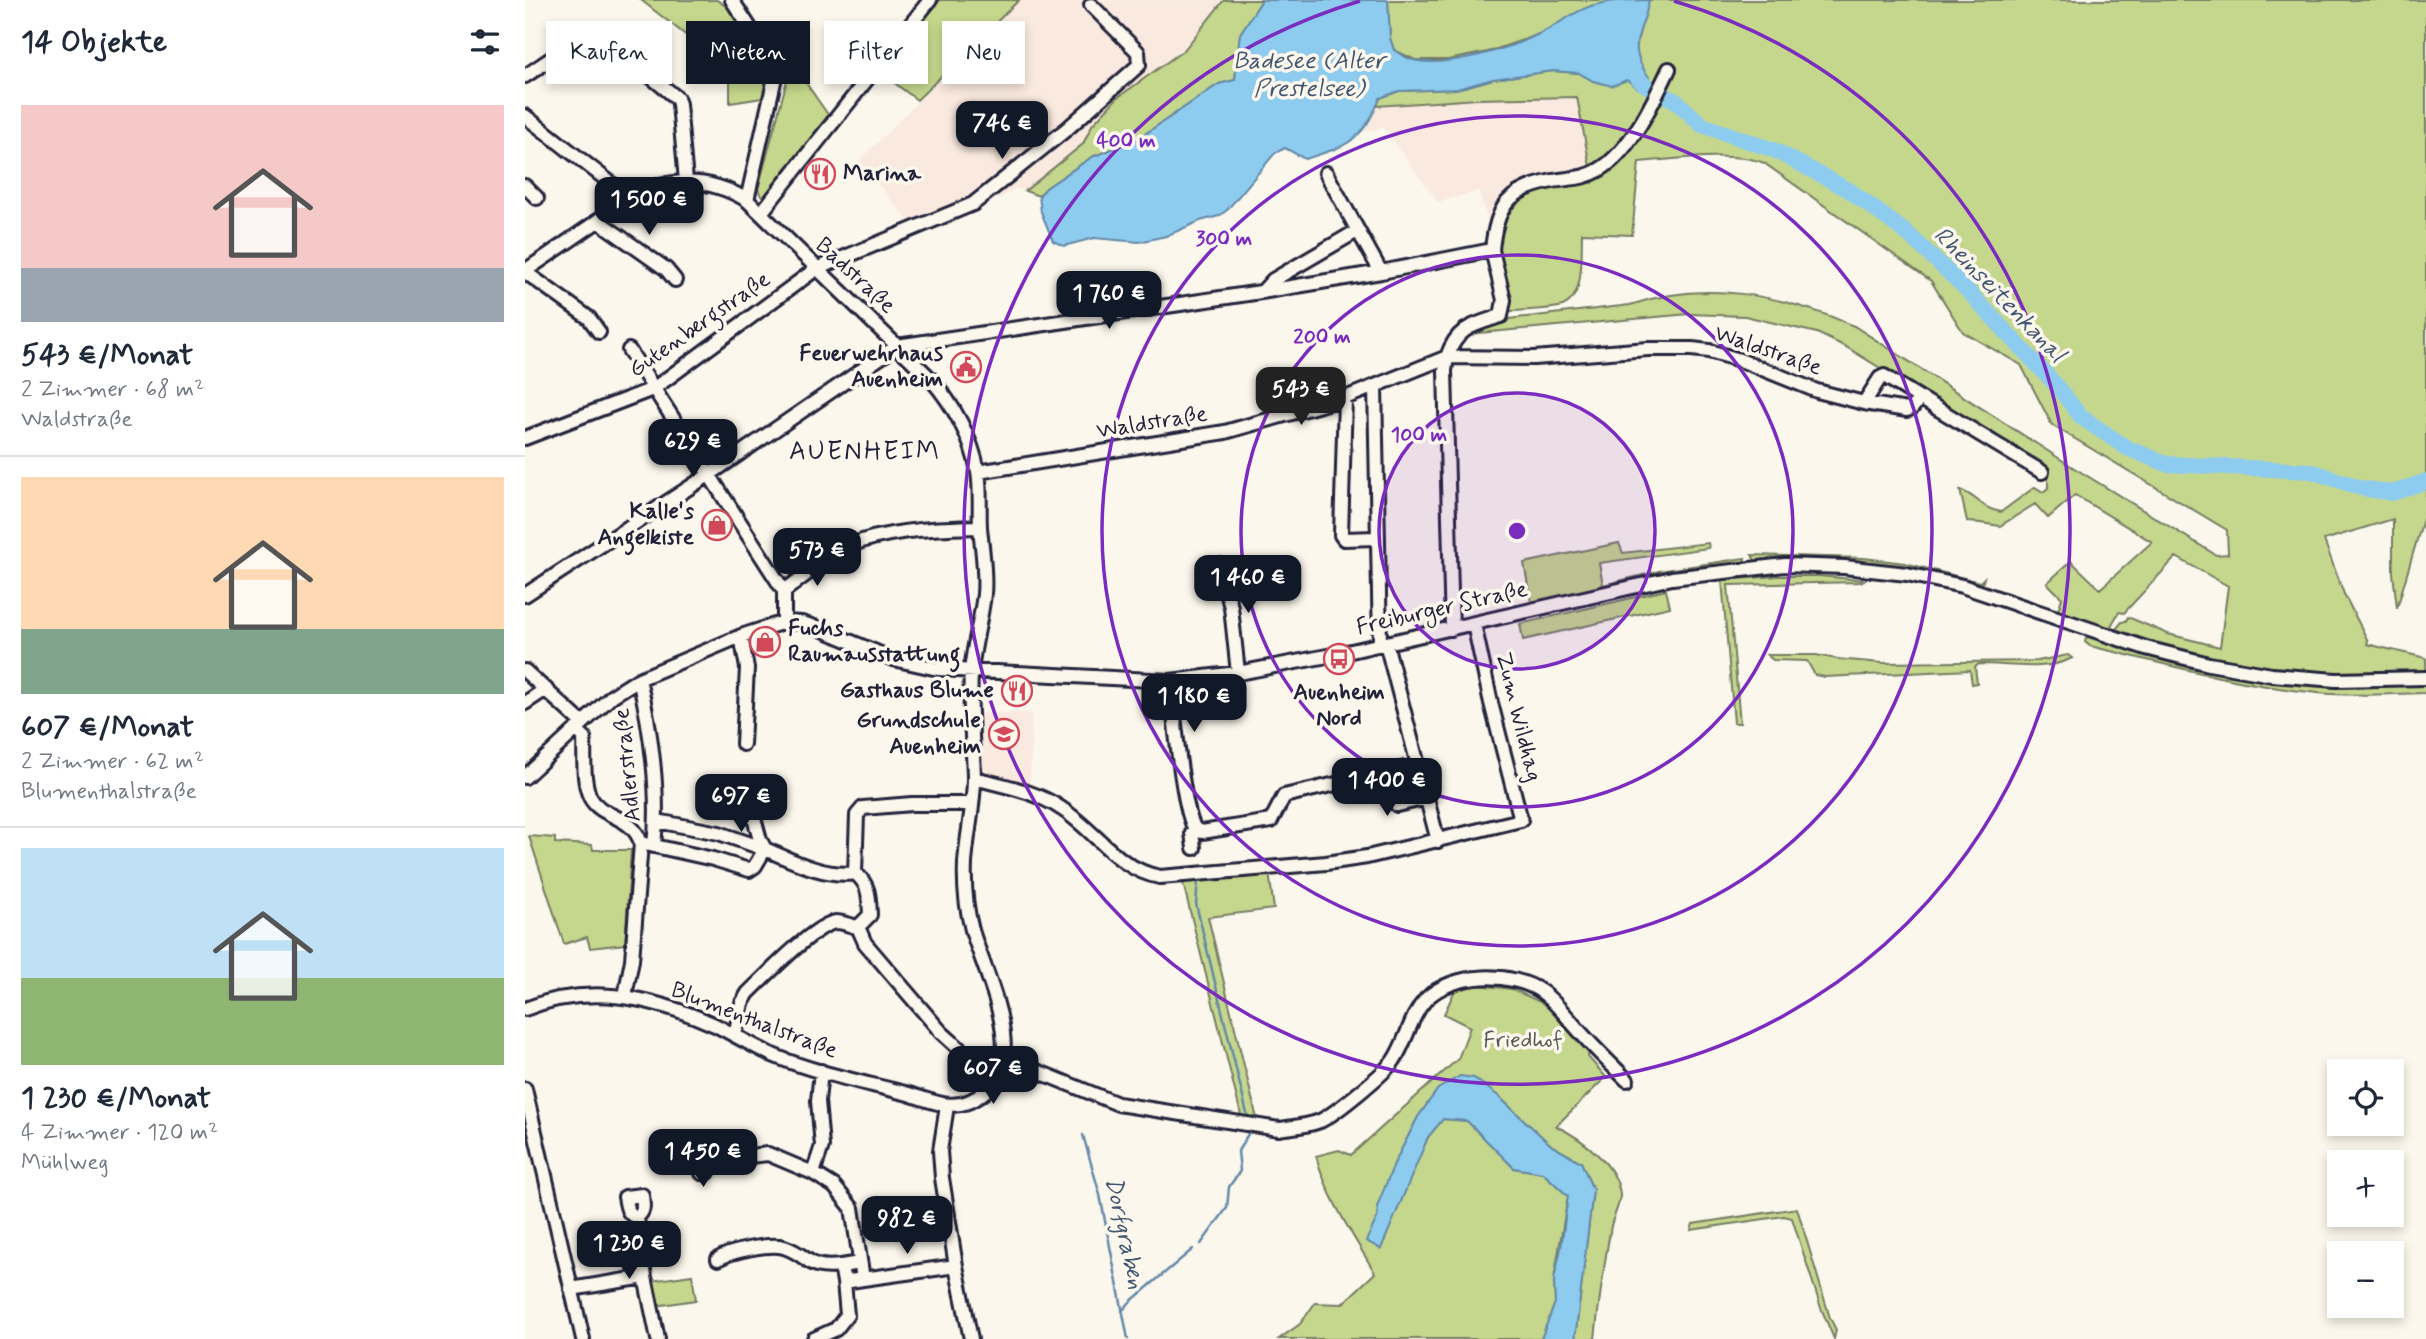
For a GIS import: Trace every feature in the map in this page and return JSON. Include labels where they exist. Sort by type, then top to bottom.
[{"type":"street","points":[[731,0],[772,62],[776,73],[747,200]]},
{"type":"street","points":[[761,214],[930,0]]},
{"type":"street","name":"Gutenbergstraße","points":[[525,438],[653,389],[815,269],[973,204],[1068,128],[1139,65],[1138,52],[1091,5]]},
{"type":"street","points":[[525,76],[587,40],[603,41],[677,98],[679,104],[686,181],[629,198],[525,272],[589,318],[599,332]]},
{"type":"street","points":[[1452,629],[1445,371],[1447,357],[1459,333],[1501,316],[1504,300],[1492,250],[1496,221],[1507,201],[1537,185],[1582,178],[1601,169],[1621,151],[1659,91],[1669,69]]},
{"type":"street","points":[[525,116],[629,198]]},
{"type":"street","points":[[1326,173],[1381,272]]},
{"type":"street","name":"Badstraße","points":[[686,181],[712,184],[747,200],[931,379],[951,407],[969,444],[978,472],[985,573],[971,671],[969,719],[974,778],[964,879],[968,914],[1005,1039],[1005,1058]]},
{"type":"street","points":[[525,186],[537,198]]},
{"type":"street","points":[[598,221],[666,269],[675,280]]},
{"type":"street","points":[[1261,292],[1273,280],[1357,231]]},
{"type":"street","points":[[525,595],[710,474],[897,345],[1261,292],[1492,250]]},
{"type":"street","name":"Waldstraße","points":[[978,472],[1212,435],[1345,398],[1447,357],[1534,358],[1648,349],[1692,349],[1740,360],[1797,384],[1864,403],[1907,410],[1920,398]]},
{"type":"street","points":[[629,350],[784,591],[785,622]]},
{"type":"street","points":[[1864,403],[1880,377],[1884,376],[2042,472]]},
{"type":"street","points":[[974,778],[1041,796],[1064,810],[1112,854],[1146,874],[1160,877],[1326,863],[1438,841],[1383,644],[1376,538],[1375,386]]},
{"type":"street","points":[[1345,398],[1341,535],[1344,539],[1376,538]]},
{"type":"street","points":[[784,591],[831,557],[861,541],[918,529],[980,527]]},
{"type":"street","points":[[1219,565],[1231,607],[1238,673]]},
{"type":"street","name":"Freiburger Straße","points":[[525,777],[612,696],[639,680],[741,636],[785,622],[818,628],[910,664],[971,671],[1170,681],[1238,673],[1383,644],[1672,578],[1785,565],[1844,567],[1907,574],[1962,586],[2134,644],[2209,664],[2271,675],[2336,680],[2426,678]]},
{"type":"street","name":"Zum Wildhag","points":[[1438,841],[1521,820],[1491,703],[1475,624]]},
{"type":"street","points":[[741,636],[747,668],[743,744]]},
{"type":"street","points":[[525,671],[546,689],[579,726],[584,737],[589,795],[598,807],[631,825],[648,844],[749,870],[755,866],[765,849]]},
{"type":"street","name":"Adlerstraße","points":[[625,996],[648,844],[657,821],[653,772],[639,680]]},
{"type":"street","points":[[1170,681],[1191,822],[1195,829],[1202,832],[1272,821],[1284,796],[1418,765]]},
{"type":"street","points":[[525,703],[546,689]]},
{"type":"street","points":[[1389,772],[1398,805],[1427,798]]},
{"type":"street","points":[[750,803],[759,840],[765,849]]},
{"type":"street","points":[[858,928],[870,915],[866,884],[855,873],[857,815],[863,808],[912,804],[972,804]]},
{"type":"street","points":[[657,821],[719,833],[827,872],[845,875],[855,873]]},
{"type":"street","points":[[1194,848],[1192,833],[1195,829]]},
{"type":"street","points":[[735,1035],[748,993],[810,936],[835,922],[858,928]]},
{"type":"street","points":[[858,928],[865,943],[941,1032],[976,1064],[989,1087]]},
{"type":"street","points":[[971,1339],[955,1266],[940,1151],[947,1106],[969,1101],[989,1087],[1005,1058],[1118,1104],[1279,1129],[1304,1126],[1334,1112],[1394,1060],[1410,1022],[1426,1000],[1447,986],[1490,978],[1525,984],[1542,992],[1627,1080]]},
{"type":"street","name":"Blumenthalstraße","points":[[525,1009],[572,995],[625,996],[713,1024],[776,1056],[947,1106]]},
{"type":"street","points":[[813,1173],[823,1146],[818,1101],[821,1071]]},
{"type":"street","points":[[525,1089],[583,1339]]},
{"type":"street","points":[[713,1160],[768,1154],[813,1173],[834,1186],[852,1208],[863,1279]]},
{"type":"street","points":[[637,1217],[645,1277],[658,1339]]},
{"type":"street","points":[[718,1259],[729,1252],[776,1246],[783,1247],[822,1268],[860,1263]]},
{"type":"street","points":[[814,1339],[840,1334],[848,1310],[841,1266]]},
{"type":"street","points":[[844,1282],[955,1266]]},
{"type":"street","points":[[571,1289],[645,1277]]},
{"type":"shaded area","points":[[1019,0],[1224,0],[1184,50],[1117,98],[1092,125],[1083,144],[1025,191],[1016,188],[1000,198],[912,225],[859,161],[942,77],[942,84],[1025,84],[1025,21],[998,21]]},
{"type":"shaded area","points":[[1577,97],[1593,184],[1572,182],[1490,228],[1479,191],[1438,202],[1383,127],[1363,132],[1377,106],[1478,99]]},
{"type":"shaded area","name":"Grundschule Auenheim","points":[[976,713],[1032,713],[1030,789],[990,776],[983,771],[979,765]]},
{"type":"green space","points":[[641,0],[717,0],[731,10],[738,21],[686,21],[686,35],[672,24],[672,21],[668,21]]},
{"type":"green space","points":[[940,0],[1019,0],[998,21],[942,21],[942,75],[917,100],[896,84],[928,84],[928,21],[922,21]]},
{"type":"green space","points":[[1224,0],[1262,0],[1240,34],[1235,80],[1219,84],[1136,140],[1092,157],[1046,188],[1039,196],[1025,191],[1083,144],[1092,125],[1117,98],[1184,50]]},
{"type":"green space","points":[[1388,0],[1612,0],[1606,5],[1592,6],[1537,35],[1488,52],[1448,60],[1415,60],[1394,50],[1390,38]]},
{"type":"green space","points":[[1649,0],[2426,0],[2426,509],[2397,608],[2393,573],[2393,519],[2324,540],[2344,594],[2368,641],[2367,644],[2426,658],[2426,674],[2325,675],[2272,669],[2201,658],[2117,634],[2116,629],[2128,617],[2168,634],[2220,647],[2228,586],[2176,557],[2124,613],[2119,612],[2108,631],[2057,613],[2062,598],[2047,583],[2071,561],[2100,589],[2152,542],[2075,495],[2048,518],[2035,504],[2000,526],[1967,521],[1960,490],[1989,508],[2001,512],[2035,487],[2043,492],[2048,488],[2044,469],[1846,347],[1817,333],[1745,316],[1689,314],[1468,334],[1500,320],[1630,305],[1687,293],[1743,294],[1799,306],[1854,326],[2071,466],[2216,555],[2228,554],[2227,530],[2052,425],[2021,365],[1963,332],[1931,281],[1764,163],[1737,157],[1639,162],[1632,235],[1582,233],[1578,287],[1568,303],[1553,308],[1509,311],[1498,229],[1509,208],[1518,199],[1541,188],[1593,183],[1577,97],[1478,99],[1377,106],[1380,98],[1399,91],[1457,89],[1493,79],[1553,71],[1579,73],[1593,81],[1641,67],[1636,49]]},
{"type":"green space","points":[[730,84],[767,84],[762,98],[730,103]]},
{"type":"green space","points":[[786,84],[807,84],[831,119],[772,191],[765,197],[761,196],[758,189]]},
{"type":"green space","points":[[1619,543],[1623,553],[1708,543],[1709,548],[1599,563],[1603,585],[1659,571],[1745,558],[1744,563],[1659,576],[1532,607],[1524,563]]},
{"type":"green space","points":[[1752,555],[1864,558],[1905,563],[1980,582],[1984,578],[1982,585],[1978,586],[1756,562]]},
{"type":"green space","points":[[1778,576],[1864,580],[1728,585],[1740,723],[1734,723],[1722,580]]},
{"type":"green space","points":[[1666,590],[1670,607],[1523,640],[1520,624]]},
{"type":"green space","points":[[2090,636],[2174,660],[2426,683],[2426,693],[2338,694],[2254,684],[2090,646],[2085,642]]},
{"type":"green space","points":[[1767,655],[1816,655],[1882,663],[2037,661],[2068,655],[2072,658],[2039,666],[1979,664],[1975,667],[1977,683],[1972,684],[1970,670],[1825,677],[1815,675],[1807,661],[1773,660]]},
{"type":"green space","points":[[529,836],[555,838],[555,843],[592,845],[593,850],[631,850],[625,944],[590,948],[587,937],[564,944]]},
{"type":"green space","points":[[1269,872],[1274,909],[1208,917],[1258,1123],[1242,1119],[1182,879]]},
{"type":"green space","name":"Friedhof","points":[[1477,985],[1512,989],[1549,1006],[1589,1052],[1588,1057],[1606,1077],[1556,1126],[1597,1154],[1613,1173],[1618,1184],[1619,1203],[1608,1240],[1595,1339],[1575,1339],[1593,1190],[1581,1162],[1552,1146],[1497,1095],[1438,1089],[1418,1117],[1394,1164],[1409,1179],[1428,1137],[1443,1119],[1467,1121],[1514,1168],[1543,1173],[1568,1196],[1554,1279],[1555,1303],[1541,1339],[1279,1339],[1300,1324],[1315,1303],[1342,1304],[1375,1273],[1334,1202],[1316,1156],[1339,1150],[1351,1155],[1458,1059],[1470,1027],[1444,1014],[1456,988]]},
{"type":"green space","points":[[1797,1208],[1836,1330],[1834,1339],[1821,1308],[1792,1218],[1784,1216],[1691,1230],[1693,1224]]},
{"type":"green space","points":[[692,1275],[696,1300],[655,1306],[651,1281]]},
{"type":"water","name":"Badesee (Alter Prestelsee)","points":[[1262,0],[1388,0],[1390,38],[1394,50],[1410,59],[1427,62],[1477,56],[1511,46],[1591,6],[1612,1],[1649,0],[1637,47],[1642,66],[1649,77],[1639,89],[1627,80],[1612,86],[1593,81],[1579,73],[1553,71],[1493,79],[1457,89],[1399,91],[1380,98],[1367,124],[1343,146],[1305,159],[1285,148],[1275,153],[1219,216],[1166,236],[1139,242],[1094,238],[1064,246],[1053,241],[1041,212],[1039,196],[1046,188],[1092,157],[1136,140],[1219,84],[1235,80],[1240,34]]},
{"type":"water","points":[[1460,1076],[1474,1078],[1497,1095],[1552,1146],[1581,1162],[1593,1190],[1575,1339],[1541,1339],[1555,1303],[1554,1279],[1568,1196],[1543,1173],[1514,1168],[1467,1121],[1443,1119],[1428,1137],[1381,1249],[1366,1241],[1378,1216],[1377,1207],[1394,1164],[1418,1117],[1438,1089]]},
{"type":"waterway","name":"Rheinseitenkanal","points":[[1628,69],[1644,84],[1676,101],[1702,125],[1774,150],[1849,190],[1909,235],[1964,287],[2058,387],[2081,417],[2127,448],[2167,464],[2311,471],[2361,488],[2393,493],[2426,481]]},
{"type":"waterway","points":[[1198,880],[1196,904],[1248,1118]]},
{"type":"waterway","points":[[1201,1244],[1227,1208],[1229,1187],[1240,1171],[1238,1151],[1248,1134]]},
{"type":"waterway","name":"Dorfgraben","points":[[1083,1135],[1100,1195],[1128,1339]]},
{"type":"waterway","points":[[1122,1311],[1193,1249]]},
{"type":"place","name":"Marina","points":[[820,174]]},
{"type":"place","name":"Feuerwehrhaus Auenheim","points":[[966,367]]},
{"type":"place","name":"Kalle's Angelkiste","points":[[717,525]]},
{"type":"place","name":"Fuchs Raumausstattung","points":[[765,642]]},
{"type":"place","name":"Auenheim Nord","points":[[1339,659]]},
{"type":"place","name":"Gasthaus Blume","points":[[1017,691]]},
{"type":"place","name":"Grundschule Auenheim","points":[[1004,734]]},
{"type":"district","name":"AUENHEIM","points":[[865,452]]}]
